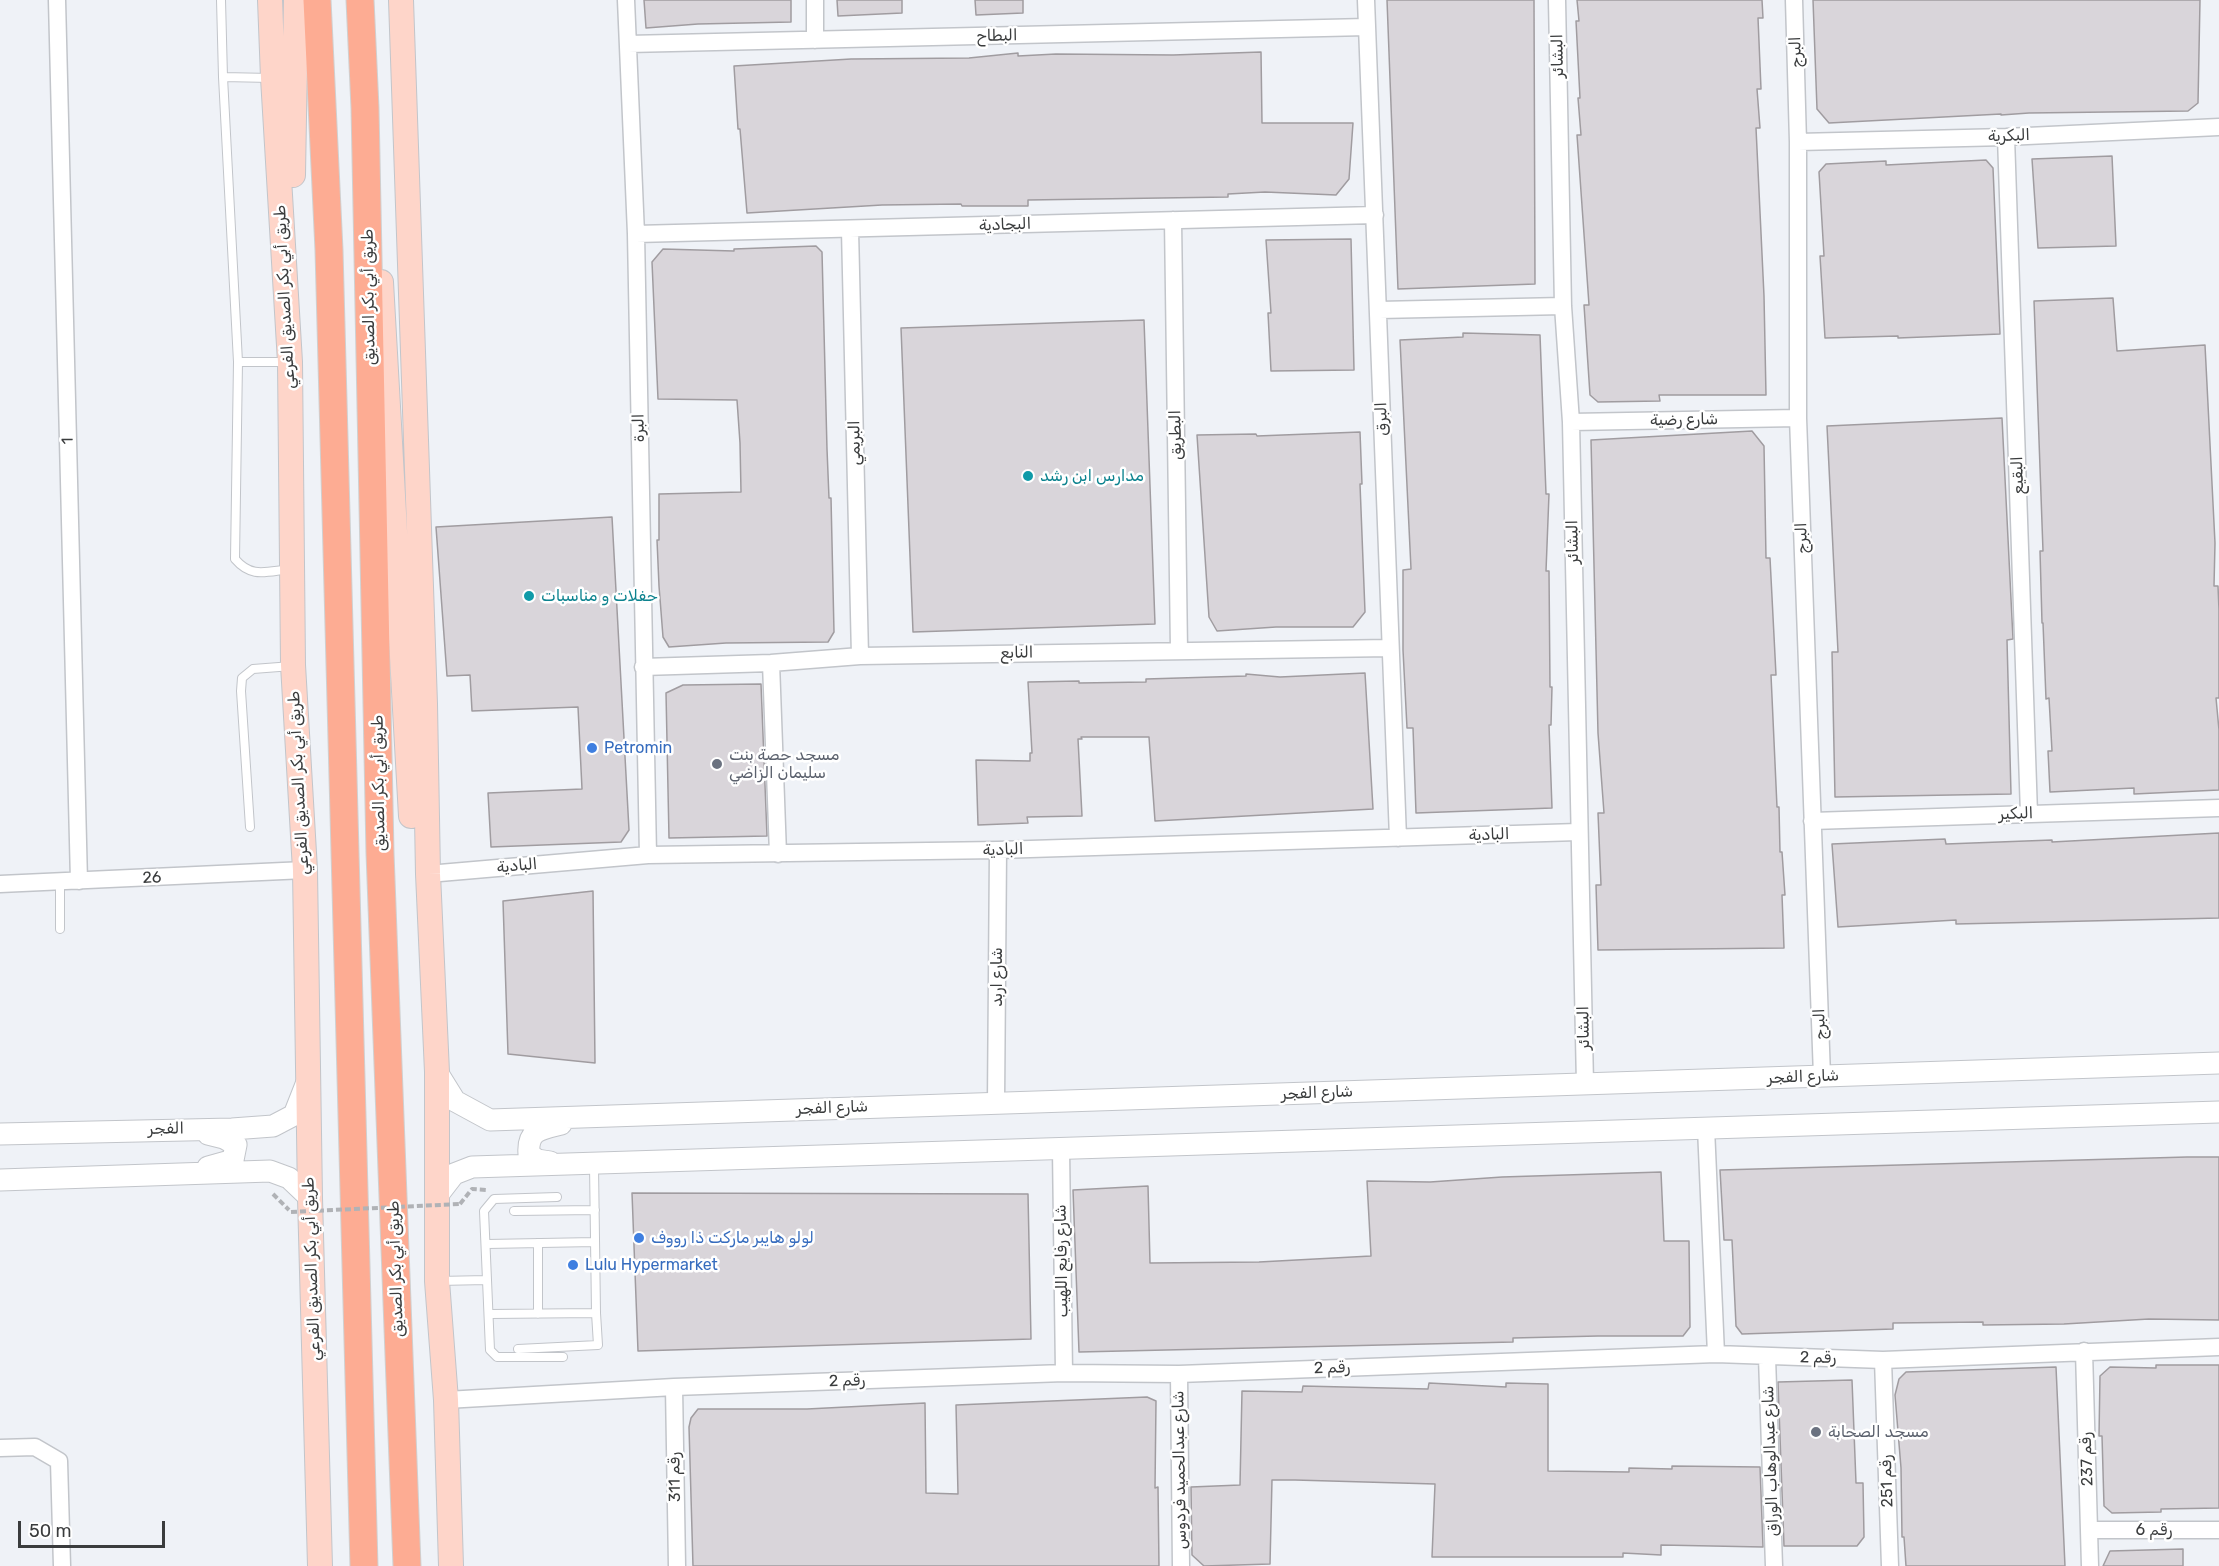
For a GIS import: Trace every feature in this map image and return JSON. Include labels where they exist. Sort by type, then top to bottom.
[{"type":"main road","name":"طريق أبي بكر الصديق الفرعي","points":[[270,0],[290,362],[293,666],[305,870],[308,1082],[301,1205],[315,1391],[320,1566]]},
{"type":"main road","points":[[290,362],[296,0]]},
{"type":"main road","points":[[317,0],[329,274],[364,1566]]},
{"type":"main road","points":[[361,0],[393,468],[417,912],[437,1072]]},
{"type":"main road","name":"طريق أبي بكر الصديق","points":[[361,0],[380,853],[407,1566]]},
{"type":"main road","points":[[401,0],[425,704],[428,874],[437,1072],[437,1281],[446,1400],[451,1566]]},
{"type":"main road","points":[[315,1391],[335,1566]]},
{"type":"street","name":"1","points":[[57,0],[79,881]]},
{"type":"street","name":"البرة","points":[[626,0],[636,234],[648,855]]},
{"type":"street","points":[[815,0],[815,40]]},
{"type":"street","name":"البرق","points":[[1366,0],[1398,838]]},
{"type":"street","name":"البشائر","points":[[1557,0],[1563,306],[1571,422],[1585,1084]]},
{"type":"street","name":"البرج","points":[[1794,0],[1798,142],[1798,418],[1822,1076]]},
{"type":"street","name":"البطاح","points":[[628,44],[1367,27]]},
{"type":"street","name":"البكرية","points":[[1798,142],[2006,137],[2219,127]]},
{"type":"street","name":"البقيع","points":[[2006,137],[2030,814]]},
{"type":"street","name":"البجادية","points":[[636,234],[1375,215]]},
{"type":"street","name":"البطريق","points":[[1173,220],[1179,651]]},
{"type":"street","name":"البريمي","points":[[850,230],[860,656]]},
{"type":"street","points":[[1379,310],[1563,306]]},
{"type":"street","name":"شارع رضية","points":[[1571,422],[1798,418]]},
{"type":"street","name":"النابع","points":[[643,667],[771,663],[860,656],[1390,648]]},
{"type":"street","points":[[771,663],[778,854]]},
{"type":"street","name":"البكير","points":[[1812,821],[2219,808]]},
{"type":"street","name":"البادية","points":[[428,874],[648,855],[998,850],[1578,832]]},
{"type":"street","name":"شارع اربد","points":[[996,1103],[998,850]]},
{"type":"street","name":"26","points":[[0,884],[305,870]]},
{"type":"street","name":"شارع الفجر","points":[[437,1072],[454,1101],[490,1119],[2219,1064]]},
{"type":"street","name":"الفجر","points":[[0,1134],[273,1126],[294,1115],[308,1082]]},
{"type":"street","points":[[437,1196],[454,1174],[472,1167],[2219,1112]]},
{"type":"street","points":[[587,1164],[537,1160],[529,1154],[528,1146],[532,1136],[539,1129],[596,1116]]},
{"type":"street","points":[[1706,1128],[1716,1354]]},
{"type":"street","points":[[179,1129],[224,1138],[236,1145],[233,1160],[182,1174]]},
{"type":"street","name":"شارع رفايع اللهيب","points":[[1060,1149],[1064,1373]]},
{"type":"street","points":[[0,1180],[270,1171],[289,1179],[301,1205]]},
{"type":"street","name":"رقم 2","points":[[446,1400],[674,1387],[1064,1373],[1179,1374],[1716,1354],[1883,1360],[2219,1347]]},
{"type":"street","name":"رقم 237","points":[[2084,1352],[2090,1566]]},
{"type":"street","name":"شارع عبدالوهاب الوراق","points":[[1767,1357],[1774,1566]]},
{"type":"street","name":"رقم 251","points":[[1883,1360],[1890,1566]]},
{"type":"street","name":"شارع عبدالحميد فردوس","points":[[1179,1374],[1181,1566]]},
{"type":"street","name":"رقم 311","points":[[674,1387],[677,1566]]},
{"type":"street","points":[[0,1448],[35,1447],[59,1461],[62,1566]]},
{"type":"street","name":"رقم 6","points":[[2090,1530],[2219,1530]]},
{"type":"lane","points":[[221,0],[238,362],[235,559],[243,569],[254,572],[291,568]]},
{"type":"lane","points":[[223,76],[273,78]]},
{"type":"lane","points":[[238,362],[290,362]]},
{"type":"lane","points":[[250,827],[242,678],[253,669],[293,666]]},
{"type":"lane","points":[[60,882],[60,929]]},
{"type":"lane","points":[[518,1349],[598,1346],[595,1210],[587,1164]]},
{"type":"lane","points":[[557,1197],[494,1199],[484,1211],[490,1350],[497,1357],[563,1357]]},
{"type":"lane","points":[[514,1211],[595,1210]]},
{"type":"lane","points":[[487,1244],[595,1242]]},
{"type":"lane","points":[[538,1243],[538,1314]]},
{"type":"lane","points":[[437,1281],[487,1280]]},
{"type":"lane","points":[[489,1314],[596,1313]]},
{"type":"path","points":[[301,1205],[460,1204]]},
{"type":"building","points":[[644,0],[791,0],[791,22],[698,24],[646,28]]},
{"type":"building","points":[[837,0],[902,0],[902,13],[838,16]]},
{"type":"building","points":[[975,0],[1023,0],[1023,13],[976,15]]},
{"type":"building","points":[[1387,0],[1534,0],[1535,284],[1398,289]]},
{"type":"building","points":[[1577,0],[1762,0],[1763,18],[1758,18],[1761,89],[1757,89],[1760,128],[1756,128],[1766,395],[1659,395],[1660,401],[1598,402],[1590,395],[1584,305],[1589,305],[1577,135],[1581,135],[1578,98],[1580,98]]},
{"type":"building","points":[[1813,0],[2200,0],[2198,103],[2188,111],[2029,113],[1829,123],[1817,109]]},
{"type":"building","points":[[1261,52],[1262,123],[1353,123],[1349,179],[1336,195],[1265,192],[1228,194],[1228,197],[1028,200],[1028,206],[882,205],[747,213],[734,66],[851,59],[969,58],[1018,53],[1018,56]]},
{"type":"building","points":[[2112,156],[2116,246],[2038,248],[2032,159]]},
{"type":"building","points":[[1986,160],[1993,168],[2000,334],[1825,338],[1820,256],[1824,256],[1819,172],[1826,164],[1886,161],[1886,165]]},
{"type":"building","points":[[1351,239],[1354,370],[1271,371],[1268,313],[1271,313],[1266,240]]},
{"type":"building","points":[[816,246],[822,252],[834,632],[828,642],[726,643],[669,647],[663,637],[659,586],[657,540],[659,540],[659,494],[741,492],[740,443],[737,400],[658,399],[652,262],[663,249],[734,251],[734,249]]},
{"type":"building","points":[[2113,298],[2117,351],[2205,345],[2215,543],[2214,586],[2218,586],[2219,610],[2219,698],[2216,698],[2219,730],[2219,790],[2134,794],[2134,788],[2050,792],[2048,751],[2052,751],[2049,698],[2046,699],[2042,623],[2040,551],[2043,551],[2034,301]]},
{"type":"building","name":"مدارس ابن رشد","points":[[1144,320],[1155,624],[913,632],[901,328]]},
{"type":"building","points":[[1463,333],[1540,335],[1546,494],[1549,494],[1546,571],[1549,571],[1550,687],[1552,687],[1551,725],[1549,725],[1552,808],[1416,813],[1413,728],[1407,728],[1403,650],[1403,570],[1411,569],[1400,340],[1463,337]]},
{"type":"building","points":[[2002,418],[2013,639],[2007,640],[2011,794],[1835,797],[1832,652],[1838,652],[1827,426]]},
{"type":"building","points":[[1752,431],[1764,446],[1766,558],[1770,558],[1776,675],[1771,675],[1777,807],[1779,807],[1780,852],[1782,852],[1785,895],[1782,895],[1784,948],[1598,950],[1596,885],[1601,885],[1598,813],[1604,813],[1598,733],[1591,440]]},
{"type":"building","points":[[1360,432],[1365,612],[1353,627],[1276,627],[1217,631],[1209,617],[1197,435],[1256,434],[1257,436]]},
{"type":"building","name":"حفلات و مناسبات","points":[[612,517],[629,830],[621,842],[491,847],[488,793],[582,789],[578,707],[472,711],[470,675],[447,676],[436,527]]},
{"type":"building","points":[[1365,673],[1373,809],[1155,821],[1149,737],[1081,737],[1082,739],[1078,739],[1082,816],[1027,817],[1028,823],[978,825],[976,760],[1030,761],[1030,753],[1032,753],[1028,682],[1146,682],[1146,679],[1246,676],[1246,674],[1280,677]]},
{"type":"building","name":"مسجد حصة بنت سليمان الزاضي","points":[[761,684],[767,836],[669,838],[666,693],[683,685]]},
{"type":"building","points":[[2219,833],[2219,918],[1956,924],[1956,920],[1838,927],[1832,844],[1945,839],[1946,844],[2052,840],[2052,842]]},
{"type":"building","points":[[593,891],[595,1063],[508,1054],[503,901]]},
{"type":"building","points":[[2219,1157],[2219,1320],[2149,1319],[2064,1324],[1983,1325],[1983,1322],[1893,1323],[1893,1329],[1742,1334],[1736,1326],[1732,1240],[1724,1240],[1720,1170]]},
{"type":"building","points":[[1661,1172],[1664,1241],[1689,1241],[1690,1327],[1683,1336],[1513,1338],[1513,1342],[1079,1352],[1073,1190],[1148,1186],[1150,1263],[1259,1262],[1371,1256],[1367,1181],[1430,1182],[1502,1177]]},
{"type":"building","points":[[632,1193],[1028,1194],[1031,1339],[638,1351]]},
{"type":"building","points":[[2156,1365],[2219,1365],[2219,1508],[2112,1513],[2104,1506],[2102,1436],[2099,1436],[2100,1376],[2110,1367],[2156,1368]]},
{"type":"building","points":[[2056,1367],[2065,1566],[1906,1566],[1904,1537],[1902,1537],[1901,1468],[1895,1395],[1899,1379],[1906,1372]]},
{"type":"building","points":[[1852,1380],[1856,1483],[1863,1483],[1864,1537],[1857,1546],[1784,1546],[1778,1382]]},
{"type":"building","points":[[1429,1383],[1506,1387],[1506,1383],[1548,1384],[1548,1471],[1629,1472],[1629,1468],[1672,1469],[1672,1466],[1760,1467],[1763,1547],[1661,1545],[1661,1555],[1623,1553],[1623,1557],[1432,1557],[1435,1484],[1272,1480],[1270,1564],[1204,1566],[1192,1555],[1191,1487],[1240,1485],[1242,1391],[1302,1392],[1303,1386],[1428,1389]]},
{"type":"building","points":[[1147,1397],[1156,1401],[1155,1488],[1158,1487],[1159,1566],[693,1566],[689,1427],[691,1418],[698,1409],[807,1409],[925,1403],[926,1493],[958,1494],[956,1405]]},
{"type":"building","points":[[2183,1549],[2183,1566],[2103,1566],[2110,1551]]},
{"type":"place","name":"مدارس ابن رشد","points":[[1028,476]]},
{"type":"place","name":"حفلات و مناسبات","points":[[529,596]]},
{"type":"place","name":"Petromin","points":[[592,748]]},
{"type":"place","name":"مسجد حصة بنت سليمان الزاضي","points":[[717,764]]},
{"type":"place","name":"لولو هايبر ماركت ذا رووف","points":[[639,1238]]},
{"type":"place","name":"Lulu Hypermarket","points":[[573,1265]]},
{"type":"place","name":"مسجد الصحابة","points":[[1816,1432]]}]
